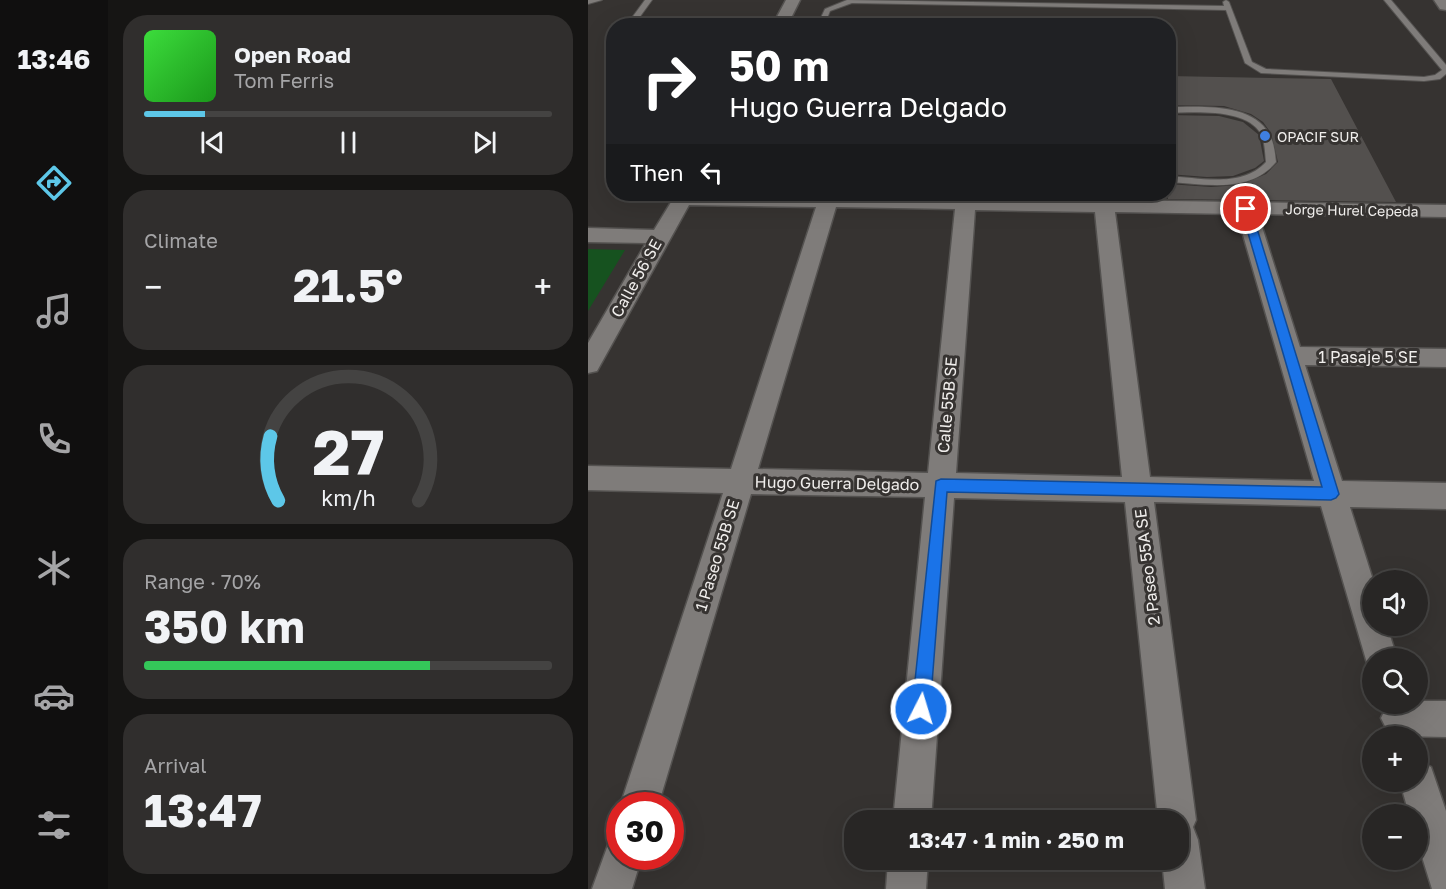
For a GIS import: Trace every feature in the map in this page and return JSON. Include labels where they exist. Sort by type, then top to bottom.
[{"type":"street","points":[[783,18],[793,0]]},
{"type":"street","points":[[1442,0],[1446,5]]},
{"type":"street","name":"Calle 56 SE","points":[[588,364],[681,201]]},
{"type":"street","name":"Jorge Hurel Cepeda","points":[[804,201],[1446,212]]},
{"type":"street","name":"1 Paseo 55B SE","points":[[643,792],[828,202]]},
{"type":"street","name":"Calle 55B SE","points":[[913,810],[964,204]]},
{"type":"street","name":"2 Paseo 55A SE","points":[[1104,205],[1176,810]]},
{"type":"street","points":[[1246,209],[1378,648]]},
{"type":"street","points":[[588,235],[659,237]]},
{"type":"street","name":"1 Pasaje 5 SE","points":[[1290,357],[1446,358]]},
{"type":"street","name":"Hugo Guerra Delgado","points":[[588,478],[1446,496]]},
{"type":"street","points":[[1399,719],[1446,719]]},
{"type":"street","points":[[1422,792],[1446,875]]},
{"type":"street","points":[[612,889],[618,870]]},
{"type":"street","points":[[906,889],[907,870]]},
{"type":"street","points":[[1183,870],[1185,889]]},
{"type":"lane","points":[[588,2],[599,0]]},
{"type":"lane","points":[[636,18],[649,0]]},
{"type":"lane","points":[[824,18],[827,10],[851,1],[1227,4],[1249,63],[1255,68],[1264,71],[1424,79],[1437,77],[1446,70],[1387,0]]},
{"type":"lane","points":[[1176,110],[1209,110],[1236,114],[1251,121],[1265,132],[1271,162],[1265,171],[1251,179],[1176,179]]},
{"type":"green space","points":[[588,249],[625,250],[588,311]]},
{"type":"building","name":"OPACIF SUR","points":[[1176,76],[1331,79],[1396,202],[1176,199],[1176,185],[1211,187],[1240,185],[1266,174],[1278,162],[1271,133],[1263,122],[1251,114],[1224,106],[1176,105]]},
{"type":"building","points":[[1176,115],[1219,116],[1243,122],[1259,135],[1264,161],[1255,168],[1233,176],[1176,175]]},
{"type":"place","name":"OPACIF SUR","points":[[1265,136]]},
{"type":"route","points":[[921,709],[941,485],[1331,494],[1246,209]]}]
